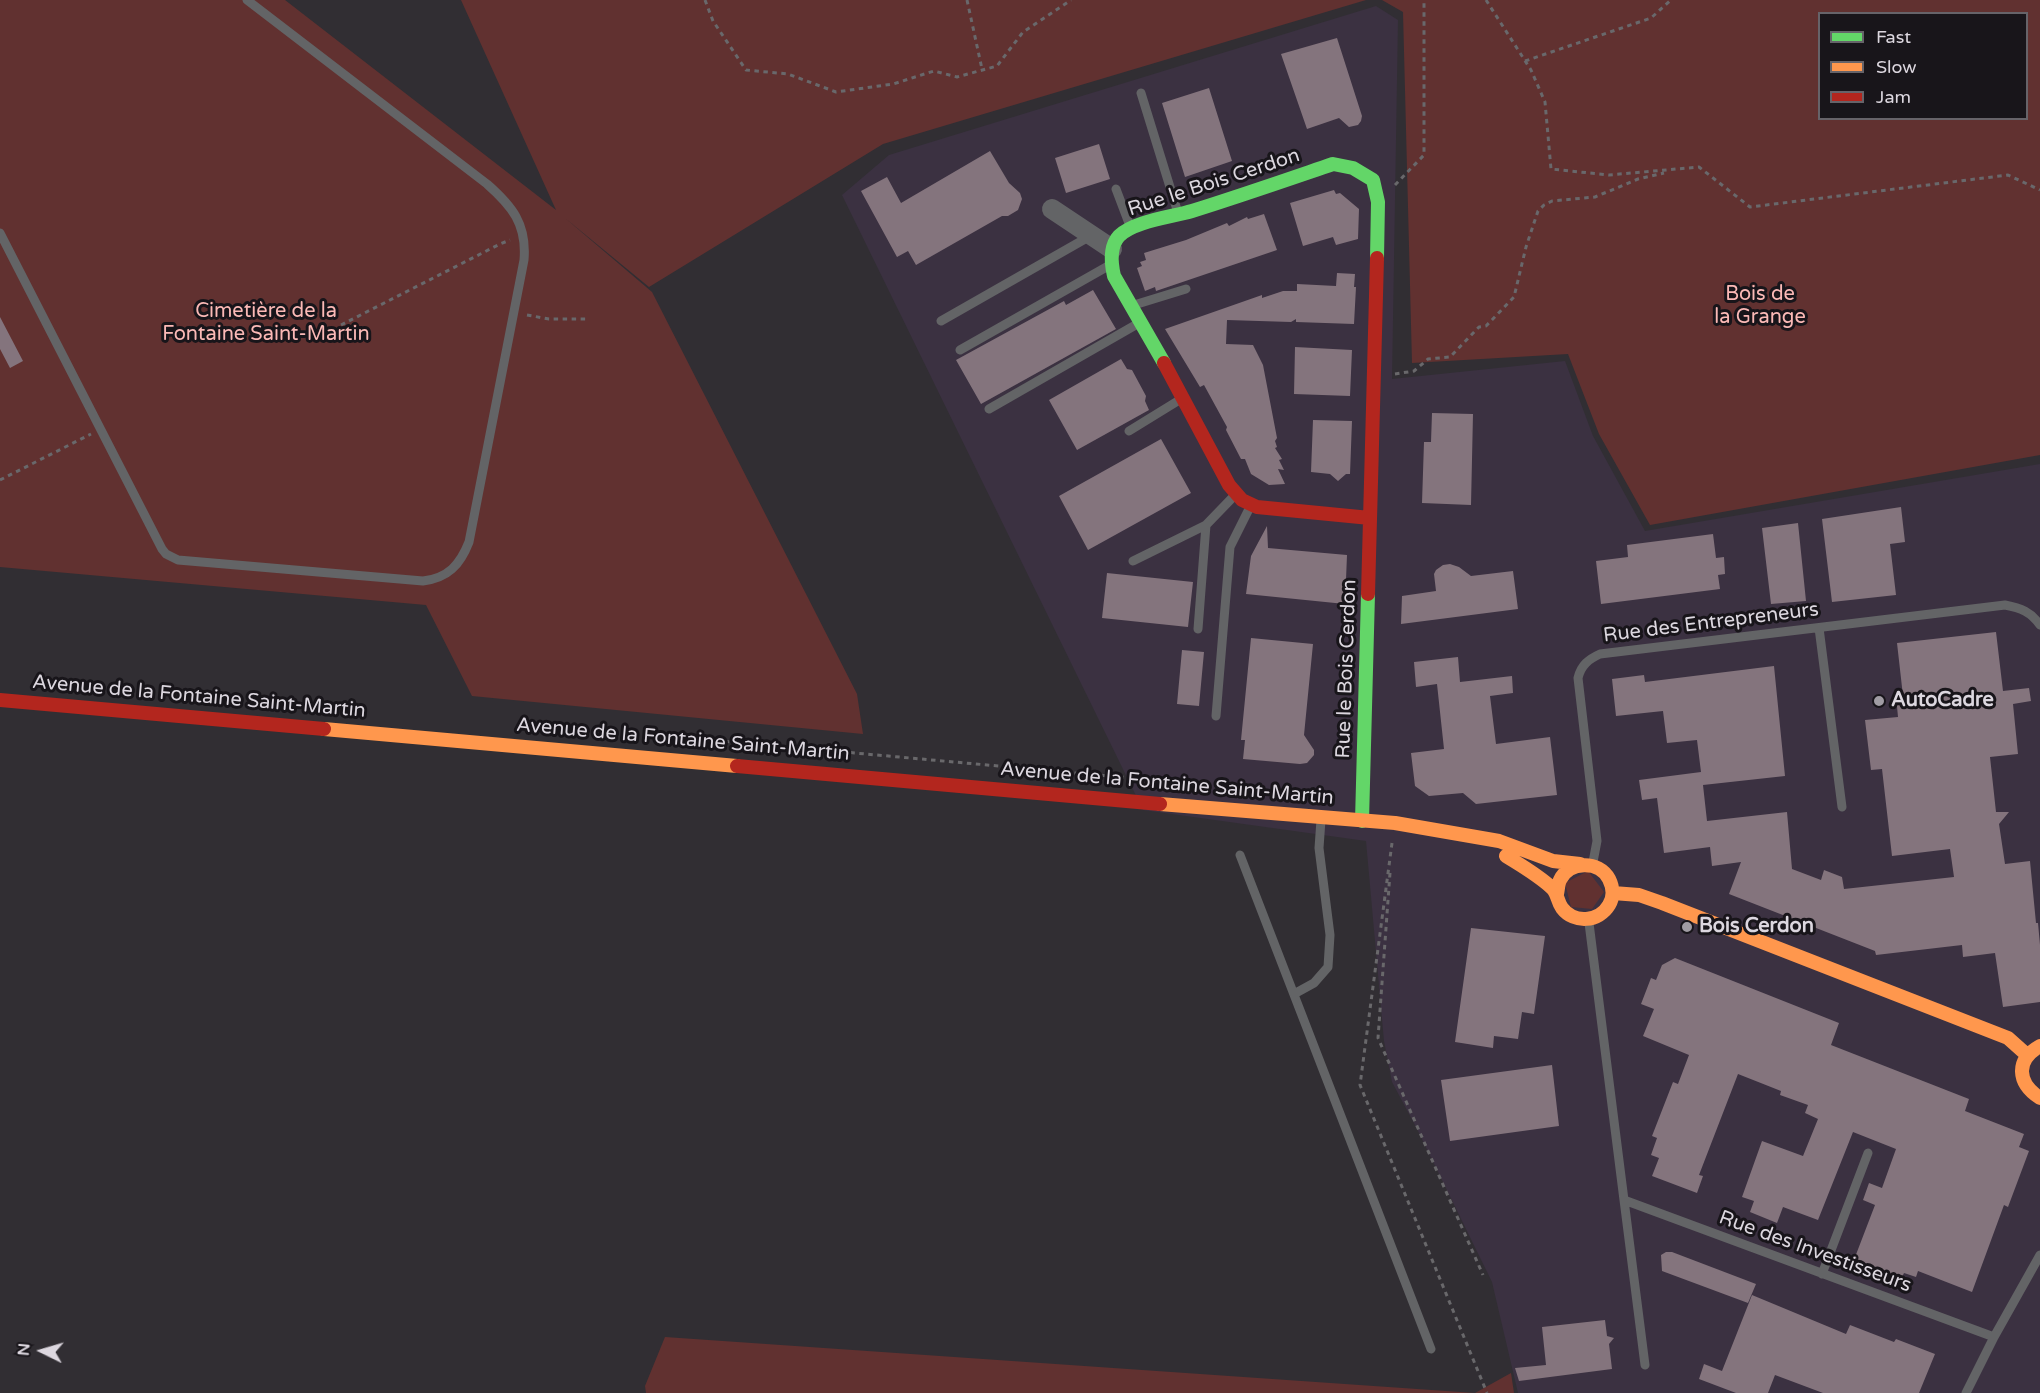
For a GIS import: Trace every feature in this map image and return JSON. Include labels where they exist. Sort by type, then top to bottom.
[{"type":"main road","name":"Rue le Bois Cerdon","points":[[1112,256],[1118,237],[1130,229],[1333,164],[1353,168],[1373,180],[1378,202],[1375,377],[1362,821]]},
{"type":"main road","points":[[1112,256],[1114,276],[1184,397],[1229,485],[1242,500],[1257,507],[1370,518]]},
{"type":"main road","name":"Avenue de la Fontaine Saint-Martin","points":[[0,700],[1395,823],[1499,841],[1552,861],[1586,864]]},
{"type":"main road","points":[[1473,838],[1534,872],[1557,894]]},
{"type":"main road","points":[[1586,864],[1601,868],[1608,875],[1613,893],[1611,903],[1605,911],[1598,916],[1580,919],[1564,910],[1559,903],[1557,885],[1569,868],[1586,864]]},
{"type":"main road","points":[[1613,893],[1639,895],[1662,903],[2007,1038],[2027,1055]]},
{"type":"main road","points":[[2040,1046],[2027,1055],[2022,1065],[2025,1086],[2033,1095],[2040,1098]]},
{"type":"street","points":[[1052,209],[1092,236],[1112,256]]},
{"type":"lane","points":[[0,233],[3,244],[162,549],[172,557],[178,560],[415,581],[439,578],[453,570],[465,554],[469,542],[524,260],[524,237],[519,222],[507,202],[487,184],[247,0]]},
{"type":"lane","points":[[1141,93],[1179,215]]},
{"type":"lane","points":[[1116,189],[1130,229]]},
{"type":"lane","points":[[941,321],[1092,236]]},
{"type":"lane","points":[[960,350],[1112,256]]},
{"type":"lane","points":[[1132,306],[1186,290]]},
{"type":"lane","points":[[988,409],[1141,322]]},
{"type":"lane","points":[[1129,431],[1184,397]]},
{"type":"lane","points":[[1133,561],[1206,525],[1236,493]]},
{"type":"lane","points":[[1216,716],[1230,547],[1251,504]]},
{"type":"lane","points":[[1198,629],[1206,525]]},
{"type":"lane","name":"Rue des Entrepreneurs","points":[[1586,864],[1597,840],[1578,678],[1580,669],[1592,657],[1600,654],[2006,605],[2030,613],[2040,626]]},
{"type":"lane","points":[[1818,628],[1842,807]]},
{"type":"lane","points":[[1294,994],[1314,983],[1328,967],[1330,935],[1319,848],[1321,818]]},
{"type":"lane","points":[[1240,855],[1431,1349]]},
{"type":"lane","points":[[1588,919],[1645,1365]]},
{"type":"lane","points":[[1822,1274],[1868,1152]]},
{"type":"lane","name":"Rue des Investisseurs","points":[[1624,1200],[1994,1337]]},
{"type":"lane","points":[[1966,1393],[2040,1255]]},
{"type":"path","points":[[705,0],[713,21],[746,70],[788,75],[836,92],[893,84],[934,71],[957,77],[997,66],[1023,32],[1071,0]]},
{"type":"path","points":[[967,0],[982,69]]},
{"type":"path","points":[[1378,202],[1424,155],[1424,0]]},
{"type":"path","points":[[1486,0],[1525,61],[1545,102],[1551,170],[1609,175],[1699,167],[1750,207],[2008,175],[2040,190]]},
{"type":"path","points":[[1525,61],[1651,18],[1671,0]]},
{"type":"path","points":[[1375,377],[1414,371],[1428,359],[1450,357],[1479,327],[1486,326],[1514,297],[1529,238],[1538,211],[1544,205],[1552,201],[1595,197],[1638,179],[1675,170]]},
{"type":"path","points":[[341,325],[500,244],[524,237]]},
{"type":"path","points":[[513,312],[549,319],[586,318]]},
{"type":"path","points":[[0,480],[100,429]]},
{"type":"path","points":[[1483,1275],[1378,1038],[1392,841],[1360,1085],[1487,1393]]},
{"type":"shaded area","points":[[1376,6],[1398,20],[1392,379],[1565,361],[1593,436],[1645,531],[2040,464],[2040,1393],[1518,1393],[1492,1282],[1392,1082],[1384,1041],[1366,841],[1143,810],[842,195],[889,155]]},
{"type":"green space","name":"Cimetière de la Fontaine Saint-Martin","points":[[0,0],[285,0],[556,210],[461,0],[1366,0],[883,144],[649,287],[565,218],[652,292],[857,694],[863,734],[472,696],[426,605],[0,567]]},
{"type":"green space","name":"Bois de la Grange","points":[[1382,0],[2040,0],[2040,455],[1650,525],[1599,434],[1568,354],[1412,363],[1403,12]]},
{"type":"green space","points":[[1588,871],[1604,892],[1592,909],[1571,907],[1565,883]]},
{"type":"green space","points":[[665,1337],[1475,1393],[646,1393],[645,1386]]},
{"type":"green space","points":[[1511,1373],[1514,1393],[1475,1393]]},
{"type":"building","points":[[1337,38],[1362,116],[1361,121],[1358,125],[1349,127],[1339,118],[1307,129],[1281,54]]},
{"type":"building","points":[[1209,88],[1232,161],[1185,177],[1162,103]]},
{"type":"building","points":[[1099,144],[1110,179],[1066,193],[1055,158]]},
{"type":"building","points":[[990,151],[1009,183],[1020,193],[1022,199],[1018,210],[1008,216],[1002,216],[916,265],[908,251],[897,257],[861,191],[887,177],[901,203]]},
{"type":"building","points":[[1334,190],[1336,194],[1340,193],[1359,209],[1358,239],[1336,245],[1333,237],[1303,246],[1290,203]]},
{"type":"building","points":[[1264,214],[1277,250],[1156,291],[1155,287],[1145,291],[1137,268],[1142,266],[1140,262],[1146,260],[1144,253],[1186,240],[1227,223],[1229,226],[1247,217],[1248,219]]},
{"type":"building","points":[[1337,273],[1355,274],[1354,324],[1296,322],[1296,319],[1291,322],[1227,320],[1226,344],[1253,345],[1263,365],[1277,438],[1275,448],[1282,459],[1279,460],[1284,470],[1278,469],[1285,484],[1269,485],[1251,474],[1245,459],[1241,459],[1204,385],[1200,387],[1165,329],[1262,295],[1262,298],[1283,291],[1297,291],[1297,284],[1336,286]]},
{"type":"building","points":[[1093,290],[1116,329],[981,404],[956,360],[1064,301],[1066,305]]},
{"type":"building","points":[[0,317],[23,361],[10,368],[0,349]]},
{"type":"building","points":[[1295,347],[1352,350],[1350,396],[1294,394]]},
{"type":"building","points":[[1121,359],[1127,369],[1132,370],[1146,396],[1145,401],[1149,410],[1077,450],[1049,400]]},
{"type":"building","points":[[1432,413],[1473,414],[1471,505],[1422,503],[1424,442],[1431,442]]},
{"type":"building","points":[[1313,420],[1352,421],[1350,474],[1346,474],[1338,481],[1330,474],[1311,472]]},
{"type":"building","points":[[1161,439],[1191,493],[1088,550],[1059,496]]},
{"type":"building","points":[[1901,507],[1905,542],[1890,544],[1896,595],[1832,602],[1822,519]]},
{"type":"building","points":[[1798,523],[1806,601],[1771,604],[1762,528]]},
{"type":"building","points":[[1267,526],[1268,548],[1347,555],[1345,604],[1246,594],[1251,556]]},
{"type":"building","points":[[1713,534],[1716,558],[1724,557],[1725,574],[1718,575],[1720,589],[1601,604],[1596,561],[1628,557],[1627,545]]},
{"type":"building","points":[[1450,564],[1459,567],[1471,576],[1513,571],[1518,609],[1401,624],[1402,596],[1436,591],[1434,574],[1436,570],[1443,565]]},
{"type":"building","points":[[1107,573],[1193,582],[1188,627],[1102,618]]},
{"type":"building","points":[[1996,632],[2003,691],[2029,688],[2031,701],[2013,704],[2018,754],[1990,757],[1996,812],[2009,812],[1999,824],[2005,864],[2030,861],[2040,945],[2040,1002],[2003,1007],[1995,953],[1963,957],[1962,945],[1876,955],[1875,951],[1729,894],[1741,862],[1712,866],[1710,847],[1664,853],[1657,798],[1642,800],[1639,780],[1701,772],[1697,740],[1667,743],[1663,711],[1616,716],[1612,679],[1644,675],[1645,682],[1774,666],[1785,776],[1703,785],[1707,821],[1787,812],[1792,869],[1821,880],[1824,870],[1842,877],[1844,889],[1954,877],[1950,849],[1892,856],[1882,769],[1871,770],[1865,720],[1898,717],[1896,696],[1903,696],[1897,643]]},
{"type":"building","points":[[1251,638],[1313,644],[1304,735],[1314,750],[1314,755],[1307,763],[1243,759],[1245,740],[1241,740]]},
{"type":"building","points":[[1182,650],[1204,652],[1199,706],[1177,704]]},
{"type":"building","points":[[1458,657],[1460,682],[1512,676],[1513,693],[1490,696],[1496,744],[1550,737],[1557,795],[1476,804],[1463,793],[1429,796],[1415,786],[1411,753],[1444,749],[1437,684],[1416,687],[1414,662]]},
{"type":"building","points":[[1471,928],[1545,936],[1534,1014],[1522,1012],[1518,1039],[1494,1036],[1493,1048],[1455,1042]]},
{"type":"building","points":[[1675,958],[1839,1023],[1831,1045],[1969,1099],[1965,1111],[2024,1134],[2019,1147],[2029,1151],[2008,1207],[2004,1205],[1972,1292],[1918,1271],[1916,1277],[1904,1273],[1899,1284],[1852,1265],[1875,1205],[1863,1200],[1869,1183],[1882,1188],[1896,1149],[1853,1132],[1818,1220],[1783,1207],[1777,1223],[1750,1212],[1754,1201],[1742,1197],[1762,1141],[1803,1156],[1818,1119],[1805,1113],[1808,1105],[1780,1095],[1781,1091],[1738,1074],[1699,1175],[1703,1176],[1697,1193],[1652,1176],[1659,1158],[1651,1155],[1657,1138],[1652,1136],[1673,1082],[1678,1084],[1689,1055],[1643,1036],[1654,1009],[1641,1004],[1651,978],[1656,980],[1662,965]]},
{"type":"building","points":[[1552,1065],[1559,1126],[1450,1141],[1441,1080]]},
{"type":"building","points":[[1672,1252],[1756,1284],[1748,1303],[1662,1271],[1661,1255]]},
{"type":"building","points":[[1752,1295],[1846,1334],[1850,1325],[1894,1342],[1896,1339],[1935,1354],[1919,1393],[1823,1393],[1775,1375],[1768,1393],[1736,1393],[1699,1379],[1704,1364],[1722,1371]]},
{"type":"building","points":[[1605,1320],[1607,1336],[1614,1338],[1609,1344],[1612,1369],[1519,1381],[1515,1368],[1546,1365],[1542,1327]]},
{"type":"traffic: fast","points":[[1164,363],[1114,276],[1112,250],[1116,240],[1134,227],[1192,211],[1333,164],[1353,168],[1373,180],[1378,202],[1377,258]]},
{"type":"traffic: fast","points":[[1362,821],[1368,594]]},
{"type":"traffic: slow","points":[[324,729],[737,766]]},
{"type":"traffic: slow","points":[[1160,804],[1395,823],[1499,841],[1553,861],[1580,864]]},
{"type":"traffic: slow","points":[[1506,856],[1552,888],[1562,908],[1573,917],[1593,918],[1605,911],[1612,899],[1609,879],[1598,868],[1584,865],[1570,869],[1564,874],[1559,882],[1557,894]]},
{"type":"traffic: slow","points":[[1613,893],[1639,895],[1662,903],[2008,1038],[2027,1055]]},
{"type":"traffic: slow","points":[[2040,1046],[2026,1058],[2022,1072],[2027,1086],[2040,1098]]},
{"type":"traffic: jam","points":[[1368,594],[1377,258]]},
{"type":"traffic: jam","points":[[1164,363],[1229,485],[1242,500],[1257,507],[1370,518]]},
{"type":"traffic: jam","points":[[0,700],[324,729]]},
{"type":"traffic: jam","points":[[737,766],[1160,804]]},
{"type":"place","name":"AutoCadre","points":[[1879,701]]},
{"type":"place","name":"Bois Cerdon","points":[[1687,927]]}]
